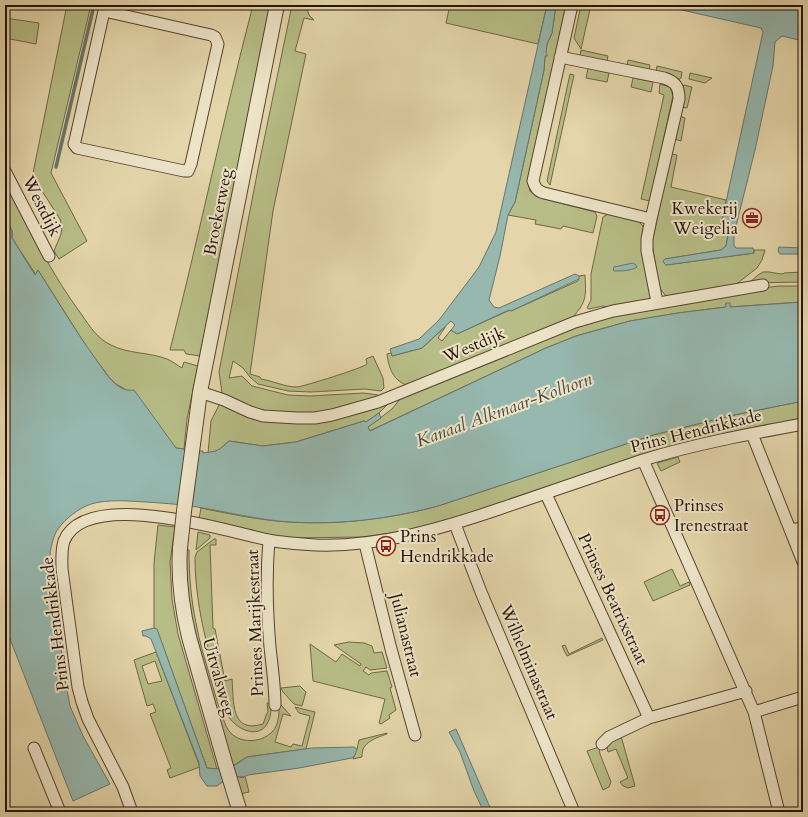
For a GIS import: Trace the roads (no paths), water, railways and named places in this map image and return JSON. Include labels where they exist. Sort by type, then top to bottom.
[{"type":"street","name":"Broekerweg","points":[[184,511],[200,392],[277,5]]},
{"type":"street","points":[[572,5],[533,181],[534,186],[540,192],[651,219]]},
{"type":"street","points":[[105,8],[211,35],[217,40],[218,44],[191,164],[188,171],[81,149],[77,148],[74,144],[105,8]]},
{"type":"street","points":[[560,57],[664,78],[677,85],[679,99],[647,239],[647,251],[657,302]]},
{"type":"street","name":"Westdijk","points":[[5,171],[49,256]]},
{"type":"street","name":"Westdijk","points":[[200,392],[263,416],[315,418],[378,402],[578,322],[613,311],[657,302],[763,285]]},
{"type":"street","name":"Prins Hendrikkade","points":[[132,812],[123,786],[94,731],[82,702],[78,686],[62,569],[62,555],[64,541],[73,530],[88,520],[97,517],[119,515],[162,517],[287,543],[318,545],[366,544],[455,524],[643,460],[682,449],[803,424]]},
{"type":"street","points":[[752,434],[803,562]]},
{"type":"street","points":[[643,460],[746,691],[754,712],[779,812]]},
{"type":"street","name":"Prinses Beatrixstraat","points":[[546,494],[649,718]]},
{"type":"street","name":"Uitvalsweg","points":[[184,511],[179,573],[185,618],[196,664],[240,812]]},
{"type":"street","name":"Wilhelminastraat","points":[[455,524],[481,592],[574,812]]},
{"type":"street","points":[[790,530],[803,528]]},
{"type":"street","name":"Prinses Marijkestraat","points":[[269,540],[267,566],[270,640],[275,705]]},
{"type":"street","name":"Julianastraat","points":[[366,544],[391,649],[415,735]]},
{"type":"street","points":[[602,744],[609,737],[649,718],[746,691]]},
{"type":"street","points":[[754,712],[803,697]]},
{"type":"street","points":[[34,748],[60,812]]},
{"type":"water","points":[[547,5],[556,5],[552,33],[547,44],[547,56],[545,56],[544,70],[515,202],[508,215],[489,300],[494,307],[499,308],[575,274],[579,276],[579,279],[511,311],[509,310],[457,334],[451,330],[455,325],[451,321],[422,348],[392,356],[390,349],[419,339],[439,320],[479,267],[496,232]]},
{"type":"water","points":[[660,5],[803,5],[803,41],[782,36],[775,42],[773,66],[755,150],[734,234],[734,245],[736,248],[753,248],[754,253],[666,265],[663,261],[665,259],[721,250],[726,246],[729,230],[721,225],[763,32],[761,28]]},
{"type":"water","name":"Kanaal Alkmaar-Kolhorn","points":[[5,216],[12,231],[12,238],[35,275],[38,270],[106,374],[121,388],[134,390],[176,448],[184,449],[185,452],[199,453],[199,451],[203,451],[203,453],[215,451],[229,441],[263,446],[296,442],[364,421],[366,422],[379,413],[381,418],[368,427],[370,431],[546,348],[576,336],[630,321],[726,307],[726,303],[730,303],[730,307],[803,302],[803,401],[734,415],[653,435],[438,506],[383,518],[327,523],[290,522],[191,506],[125,501],[98,502],[82,508],[68,518],[58,529],[50,552],[64,674],[70,706],[83,736],[110,784],[73,801],[5,626]]},
{"type":"water","points":[[779,247],[803,248],[803,254],[780,254],[778,251]]},
{"type":"water","points":[[633,263],[637,267],[626,270],[613,270],[614,267]]},
{"type":"water","points":[[154,628],[157,629],[207,768],[227,768],[235,765],[247,757],[312,748],[354,747],[357,749],[355,755],[352,758],[299,768],[232,778],[225,780],[217,786],[207,786],[200,776],[199,763],[151,639],[143,636],[142,631]]},
{"type":"water","points":[[456,729],[492,812],[484,812],[474,791],[460,752],[449,732]]},
{"type":"waterway","points":[[56,167],[94,5]]},
{"type":"place","name":"Kwekerij Weigelia","points":[[752,218]]},
{"type":"place","name":"Prinses Irenestraat","points":[[660,515]]},
{"type":"place","name":"Prins Hendrikkade","points":[[386,546]]}]
